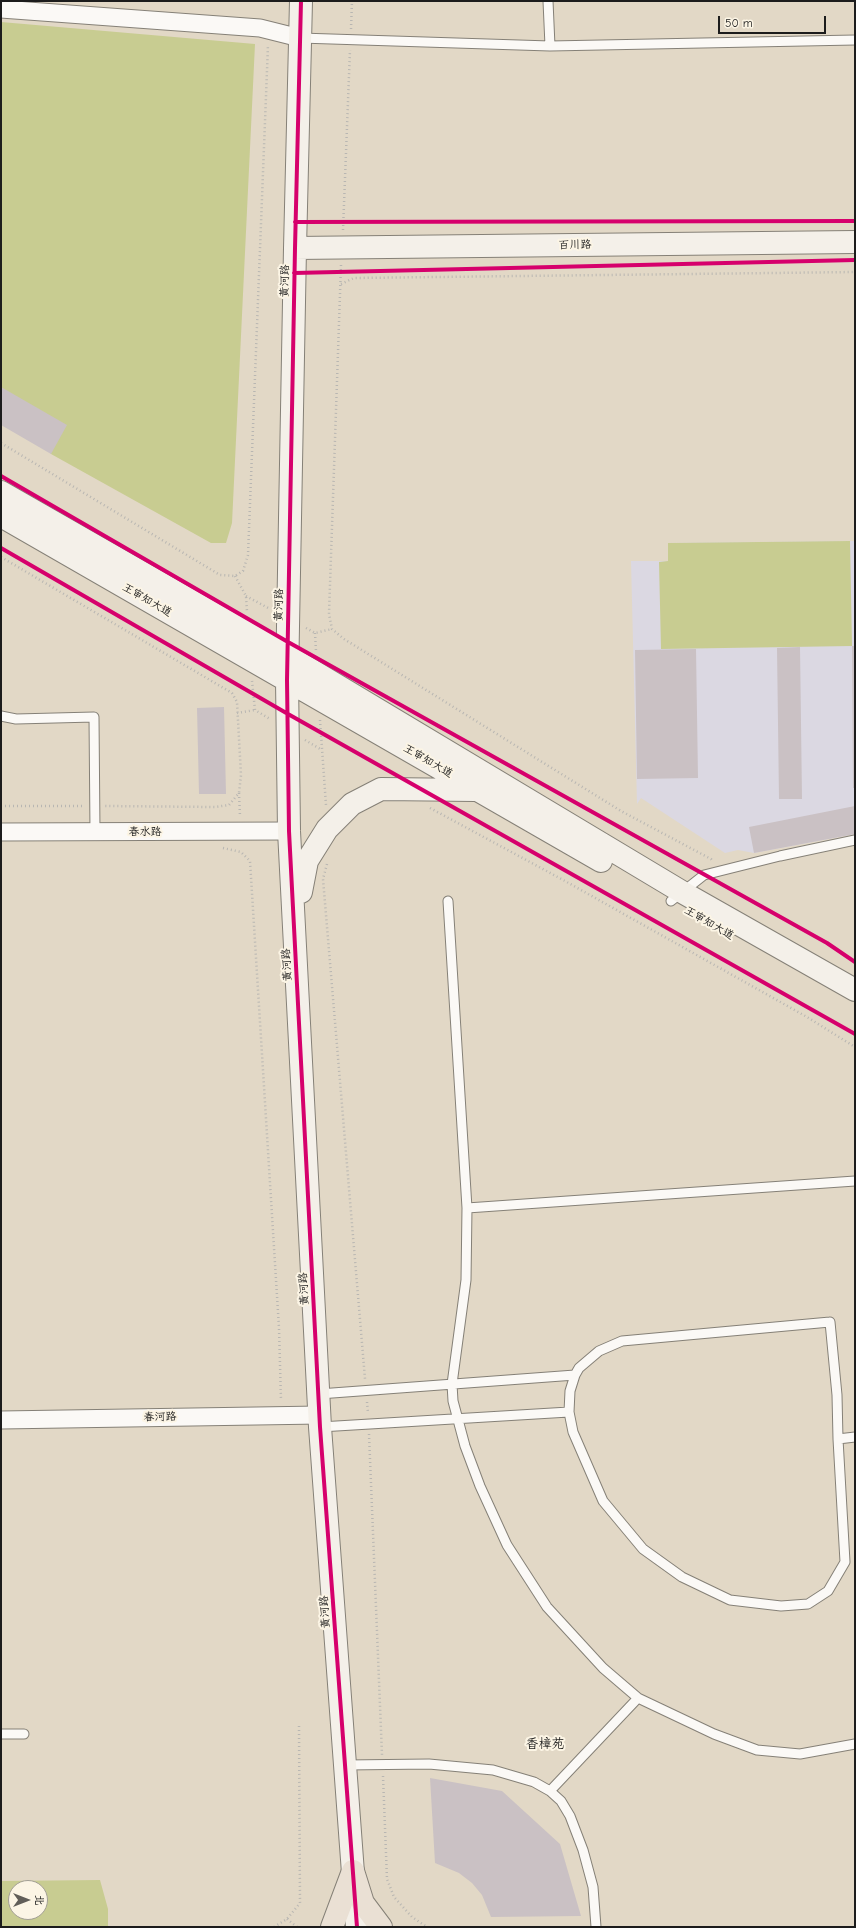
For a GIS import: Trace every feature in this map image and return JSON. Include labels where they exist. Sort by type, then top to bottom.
[{"type":"main road","name":"黄河路","points":[[301,1],[287,680],[289,831],[320,1412],[357,1927]]},
{"type":"main road","name":"百川路","points":[[295,248],[855,242]]},
{"type":"main road","points":[[1,492],[288,656],[676,896],[855,990]]},
{"type":"main road","name":"王审知大道","points":[[1,516],[478,790],[676,896],[855,1006]]},
{"type":"main road","points":[[294,928],[306,861],[327,829],[352,804],[381,789],[478,790]]},
{"type":"main road","points":[[332,1927],[353,1871]]},
{"type":"main road","points":[[353,1871],[363,1903],[381,1927]]},
{"type":"street","points":[[1,9],[269,30],[300,38]]},
{"type":"street","name":"春水路","points":[[1,832],[289,831]]},
{"type":"street","name":"春河路","points":[[1,1420],[282,1415],[320,1412]]},
{"type":"lane","points":[[548,1],[550,46]]},
{"type":"lane","points":[[300,38],[550,46],[855,40]]},
{"type":"lane","points":[[1,716],[16,719],[94,717],[94,832]]},
{"type":"lane","points":[[676,896],[704,875],[780,856],[855,840]]},
{"type":"lane","points":[[448,901],[467,1208],[466,1280],[452,1384],[453,1401],[457,1419],[480,1486],[507,1544],[547,1606],[603,1668],[638,1698],[714,1734],[757,1750],[800,1754],[855,1744]]},
{"type":"lane","points":[[467,1208],[855,1181]]},
{"type":"lane","points":[[830,1322],[837,1395],[844,1562],[828,1591],[808,1604],[781,1606],[730,1600],[682,1577],[643,1549],[603,1501],[573,1432],[569,1412],[570,1391],[579,1368],[599,1351],[622,1341],[830,1322]]},
{"type":"lane","points":[[320,1412],[366,1390],[575,1375]]},
{"type":"lane","points":[[320,1412],[369,1424],[569,1412]]},
{"type":"lane","points":[[838,1439],[855,1437]]},
{"type":"lane","points":[[550,1791],[638,1698]]},
{"type":"lane","points":[[1,1734],[24,1734]]},
{"type":"lane","points":[[346,1765],[430,1764],[493,1770],[534,1782],[550,1791],[561,1801],[570,1816],[583,1850],[593,1887],[596,1927]]},
{"type":"path","points":[[352,1],[329,614],[332,629],[344,639],[622,811],[711,859],[718,871]]},
{"type":"path","points":[[1,443],[220,575],[235,576],[243,571],[248,555],[269,30]]},
{"type":"path","points":[[335,222],[351,222]]},
{"type":"path","points":[[333,272],[349,272]]},
{"type":"path","points":[[341,284],[354,278],[855,272]]},
{"type":"path","points":[[1,557],[232,693],[237,702],[241,775],[239,793],[229,805],[215,807],[1,806]]},
{"type":"path","points":[[235,576],[246,596]]},
{"type":"path","points":[[241,614],[247,618]]},
{"type":"path","points":[[317,674],[315,633],[332,629]]},
{"type":"path","points":[[247,690],[260,698]]},
{"type":"path","points":[[318,698],[327,808],[340,816]]},
{"type":"path","points":[[238,713],[254,710]]},
{"type":"path","points":[[314,729],[328,737]]},
{"type":"path","points":[[429,808],[600,901],[807,1017],[855,1047]]},
{"type":"path","points":[[217,847],[241,852],[250,861],[278,1320],[282,1415]]},
{"type":"path","points":[[328,860],[323,879],[369,1424],[387,1879],[394,1897],[412,1917],[427,1927]]},
{"type":"path","points":[[274,1927],[286,1919],[300,1903],[299,1724]]},
{"type":"path","points":[[286,1919],[297,1927]]},
{"type":"shaded area","points":[[855,541],[855,834],[754,853],[738,850],[725,853],[641,798],[637,804],[631,561],[668,561],[668,543]]},
{"type":"green space","points":[[1,22],[255,44],[232,523],[226,543],[211,543],[51,454],[1,387]]},
{"type":"green space","points":[[850,541],[852,646],[661,649],[659,562],[668,561],[668,543]]},
{"type":"green space","points":[[100,1880],[108,1909],[108,1927],[1,1927],[1,1881],[8,1881],[8,1920],[48,1920],[48,1881]]},
{"type":"building","points":[[1,387],[67,425],[51,454],[1,425]]},
{"type":"building","points":[[852,646],[855,646],[855,788],[853,788]]},
{"type":"building","points":[[800,647],[802,799],[779,799],[777,648]]},
{"type":"building","points":[[696,649],[698,778],[637,779],[635,650]]},
{"type":"building","points":[[224,707],[226,794],[199,794],[197,708]]},
{"type":"building","points":[[855,806],[855,834],[754,853],[749,827]]},
{"type":"building","points":[[430,1778],[502,1791],[560,1844],[581,1916],[491,1917],[482,1895],[472,1883],[459,1873],[435,1863]]},
{"type":"cycle path","points":[[301,1],[287,680],[289,831],[320,1427],[357,1927]]},
{"type":"cycle path","points":[[295,222],[855,221]]},
{"type":"cycle path","points":[[294,273],[855,260]]},
{"type":"cycle path","points":[[1,476],[288,642],[827,943],[855,962]]},
{"type":"cycle path","points":[[1,548],[288,714],[855,1034]]},
{"type":"district","name":"香樟苑","points":[[545,1744]]}]
